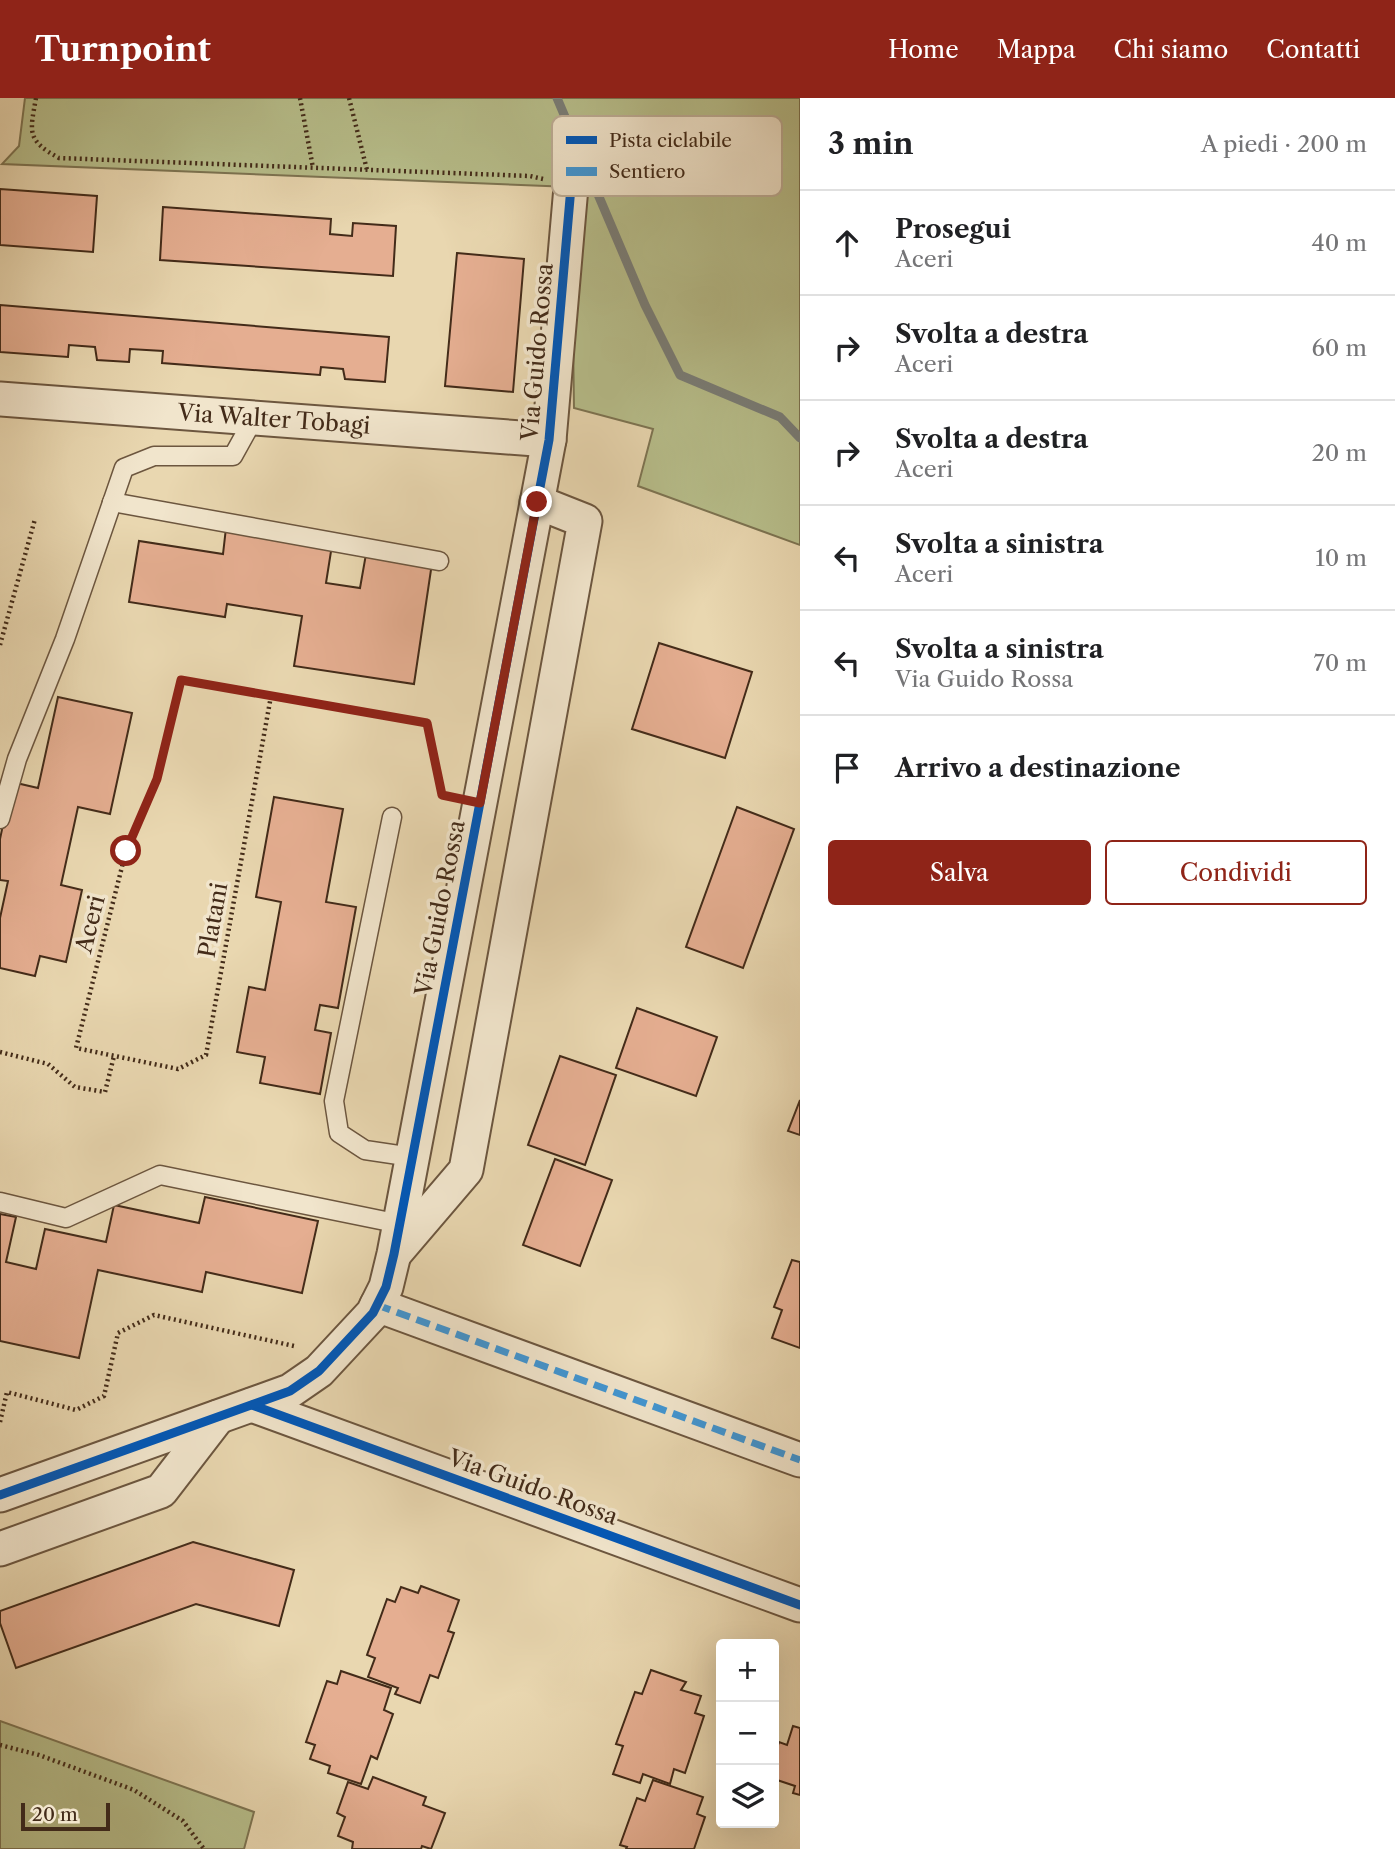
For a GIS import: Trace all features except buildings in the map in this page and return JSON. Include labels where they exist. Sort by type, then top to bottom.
[{"type":"street","name":"Via Guido Rossa","points":[[0,1495],[290,1391],[319,1371],[373,1313],[386,1287],[549,440],[570,196]]},
{"type":"street","name":"Via Walter Tobagi","points":[[0,399],[549,440]]},
{"type":"street","name":"Via Guido Rossa","points":[[397,1239],[466,1170],[584,521],[537,502]]},
{"type":"street","points":[[377,1305],[800,1460]]},
{"type":"street","name":"Via Guido Rossa","points":[[252,1405],[800,1605]]},
{"type":"street","points":[[0,1549],[161,1491],[218,1417]]},
{"type":"lane","points":[[0,819],[17,759],[65,639],[124,468],[154,456],[233,456],[254,418]]},
{"type":"lane","points":[[112,502],[439,561]]},
{"type":"lane","points":[[392,817],[334,1101],[339,1133],[365,1150],[412,1157]]},
{"type":"lane","points":[[0,1202],[65,1218],[160,1175],[397,1239]]},
{"type":"path","points":[[36,98],[31,133],[40,148],[58,158],[530,176],[552,182]]},
{"type":"path","points":[[300,98],[313,168]]},
{"type":"path","points":[[349,98],[367,170]]},
{"type":"path","points":[[0,645],[35,519]]},
{"type":"path","points":[[0,1052],[48,1063],[75,1087],[105,1092],[114,1056]]},
{"type":"path","points":[[0,1422],[7,1392],[76,1410],[104,1396],[118,1333],[154,1315],[294,1346]]},
{"type":"path","points":[[0,1745],[39,1755],[134,1790],[183,1821],[204,1849]]},
{"type":"green space","points":[[25,98],[800,98],[800,545],[638,486],[653,429],[574,408],[571,196],[782,196],[782,116],[552,116],[552,186],[2,164],[19,146]]},
{"type":"green space","points":[[0,1721],[254,1812],[244,1849],[0,1849]]},
{"type":"waterway","points":[[557,98],[565,116]]},
{"type":"waterway","points":[[599,196],[645,305],[680,375],[780,417],[800,438]]},
{"type":"marked path","points":[[377,1305],[800,1460]]},
{"type":"cycle path","points":[[0,1495],[290,1391],[319,1371],[373,1313],[386,1287],[549,440],[570,196]]},
{"type":"cycle path","points":[[252,1405],[800,1605]]},
{"type":"route","points":[[126,851],[157,779],[181,680],[427,723],[442,795],[480,803],[537,502]]}]
